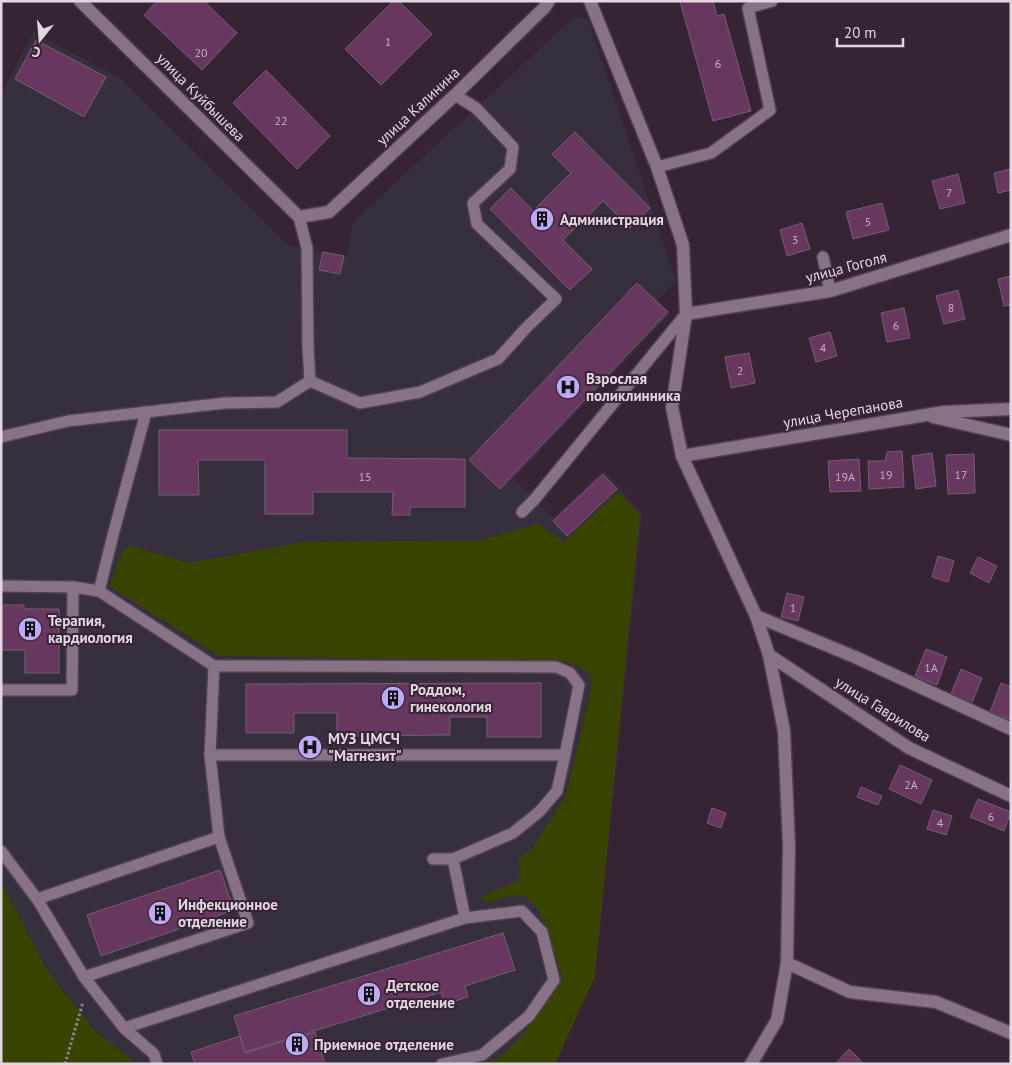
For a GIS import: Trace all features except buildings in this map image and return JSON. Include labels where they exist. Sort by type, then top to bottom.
[{"type":"street","name":"улица Куйбышева","points":[[80,1],[299,217]]},
{"type":"street","name":"улица Калинина","points":[[299,217],[329,212],[455,95],[549,1]]},
{"type":"street","points":[[590,1],[657,167],[683,245],[686,314],[672,407],[682,456],[756,616],[770,655],[784,730],[789,846],[787,963],[777,1020],[751,1064]]},
{"type":"street","name":"улица Гоголя","points":[[686,314],[830,291],[1011,235]]},
{"type":"street","name":"улица Черепанова","points":[[682,456],[944,412],[1011,409]]},
{"type":"street","points":[[926,415],[1011,435]]},
{"type":"street","name":"улица Гаврилова","points":[[756,616],[855,657],[1011,729]]},
{"type":"street","name":"улица Гаврилова","points":[[770,655],[909,748],[1011,796]]},
{"type":"street","points":[[787,963],[850,992],[936,1002],[1011,1033]]},
{"type":"lane","points":[[657,167],[711,153],[770,110],[748,8],[772,1]]},
{"type":"lane","points":[[310,382],[360,403],[420,392],[498,360],[556,298],[477,224],[473,203],[510,169],[513,147],[476,108],[455,95]]},
{"type":"lane","points":[[299,217],[307,248],[310,382]]},
{"type":"lane","points":[[823,257],[830,291]]},
{"type":"lane","points":[[522,512],[534,500],[686,314]]},
{"type":"lane","points":[[1,437],[68,421],[225,403],[277,402],[310,382]]},
{"type":"lane","points":[[99,591],[146,412]]},
{"type":"lane","points":[[1,586],[73,587],[99,591],[214,666],[556,668],[570,673],[579,685],[557,791],[540,811],[513,833],[453,859],[433,860]]},
{"type":"lane","points":[[1,690],[72,690],[73,587]]},
{"type":"lane","points":[[86,980],[248,923],[218,837],[210,755],[214,666]]},
{"type":"lane","points":[[210,755],[566,755]]},
{"type":"lane","points":[[37,899],[218,837]]},
{"type":"lane","points":[[1,851],[37,899],[86,980],[124,1028],[154,1054],[157,1064]]},
{"type":"lane","points":[[453,859],[465,918]]},
{"type":"lane","points":[[124,1028],[465,918],[522,911],[542,932],[554,980],[529,1016],[482,1055],[442,1064]]},
{"type":"path","points":[[64,1064],[86,980]]},
{"type":"shaded area","name":"МУЗ ЦМСЧ \"Магнезит\"","points":[[575,16],[588,19],[676,281],[657,300],[671,313],[514,479],[553,518],[604,470],[642,513],[595,977],[555,1064],[1,1064],[1,95],[33,32],[120,78],[288,245],[347,256],[353,222]]},
{"type":"green space","points":[[618,492],[640,514],[595,977],[555,1064],[475,1064],[498,1059],[523,1035],[563,978],[538,909],[525,896],[505,897],[489,902],[479,898],[518,881],[520,872],[519,858],[532,849],[566,795],[592,685],[588,672],[567,663],[555,661],[219,656],[109,586],[122,552],[129,545],[188,563],[304,542],[481,540],[538,524],[564,542]]},
{"type":"green space","points":[[1,881],[46,969],[93,1029],[136,1064],[1,1064]]},
{"type":"place","name":"Администрация","points":[[542,219]]},
{"type":"place","name":"Взрослая поликлинника","points":[[568,387]]},
{"type":"place","name":"Терапия, кардиология","points":[[30,629]]},
{"type":"place","name":"Роддом, гинекология","points":[[393,698]]},
{"type":"place","name":"МУЗ ЦМСЧ \"Магнезит\"","points":[[310,747]]},
{"type":"place","name":"Инфекционное отделение","points":[[160,913]]},
{"type":"place","name":"Детское отделение","points":[[369,994]]},
{"type":"place","name":"Приемное отделение","points":[[297,1044]]}]
